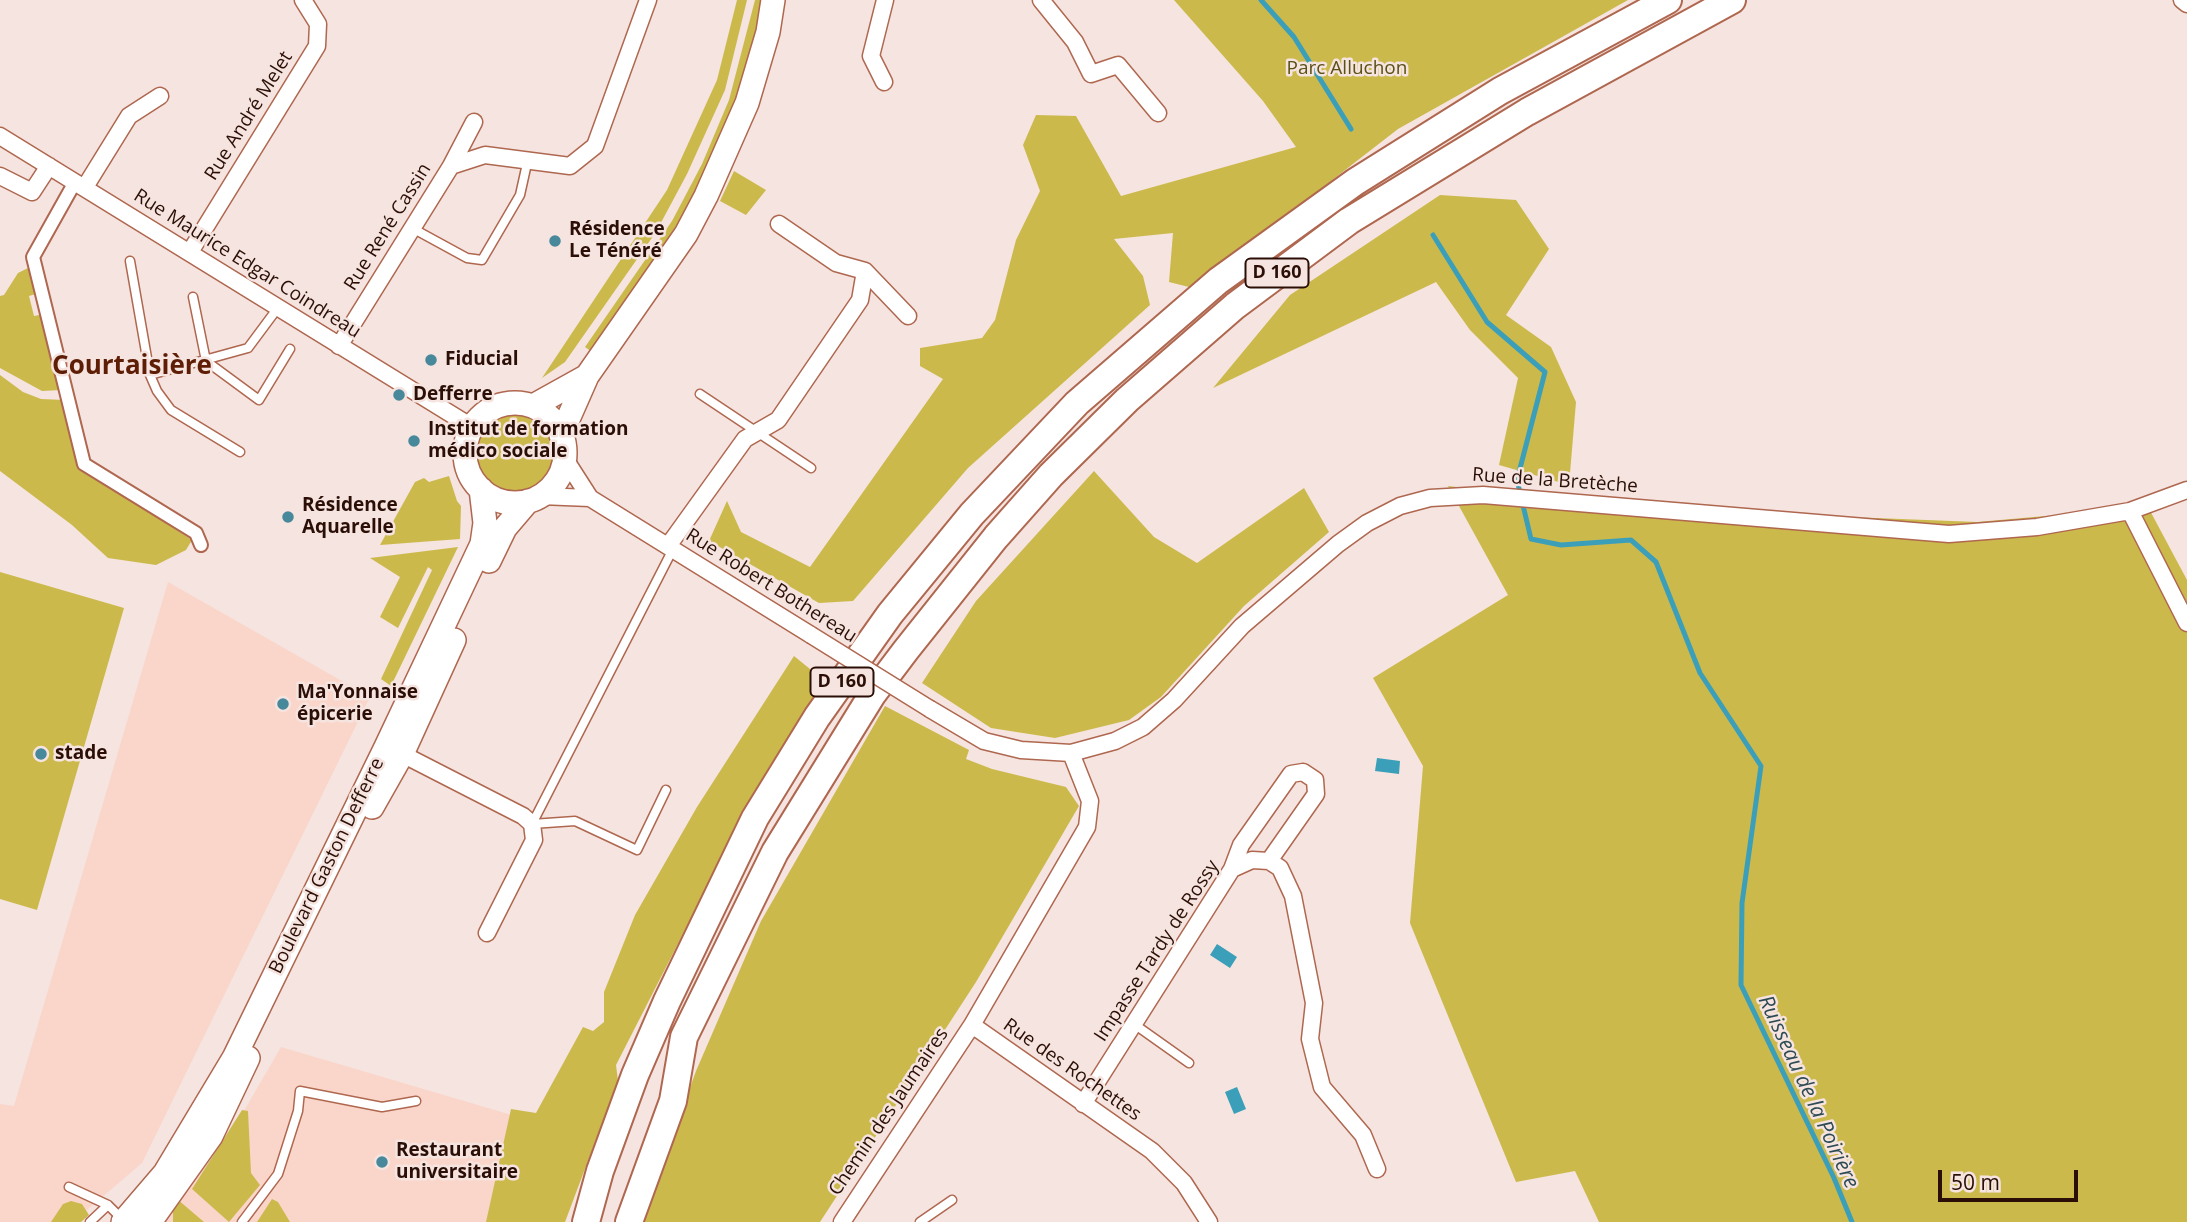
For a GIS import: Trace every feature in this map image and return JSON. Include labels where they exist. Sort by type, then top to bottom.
[{"type":"highway","name":"D 160","points":[[586,1222],[600,1171],[635,1075],[667,1001],[755,818],[817,717],[890,614],[972,513],[1077,403],[1218,281],[1355,182],[1500,91],[1668,0]]},
{"type":"highway","name":"D 160","points":[[615,1222],[629,1178],[684,1037],[775,852],[872,695],[996,537],[1051,475],[1127,400],[1235,306],[1349,220],[1527,112],[1732,0]]},
{"type":"highway","name":"D 160","points":[[629,1222],[673,1101],[684,1037]]},
{"type":"highway","name":"D 160","points":[[569,1222],[578,1193],[600,1171]]},
{"type":"main road","points":[[561,435],[587,376],[674,252],[706,196],[747,103],[774,0]]},
{"type":"main road","points":[[533,406],[587,376]]},
{"type":"main road","points":[[505,404],[533,406],[549,416],[561,435],[565,459],[556,480],[534,499],[503,502],[481,489],[470,476],[465,460],[466,443],[472,427],[481,416],[505,404]]},
{"type":"main road","name":"Boulevard Gaston Defferre","points":[[137,1218],[200,1120],[234,1058],[482,544],[485,523],[481,489]]},
{"type":"main road","name":"Boulevard Gaston Defferre","points":[[137,1218],[224,1114],[273,997],[332,877],[402,754],[499,538],[534,499]]},
{"type":"street","name":"Rue André Melet","points":[[190,252],[317,46],[318,24],[303,0]]},
{"type":"street","name":"Rue René Cassin","points":[[451,166],[485,155],[570,166],[595,146],[648,0]]},
{"type":"street","points":[[884,82],[871,56],[885,0]]},
{"type":"street","points":[[1041,0],[1075,42],[1091,74],[1118,65],[1158,113]]},
{"type":"street","points":[[2182,0],[2187,4]]},
{"type":"street","points":[[160,96],[129,116],[80,184],[33,257],[85,464],[196,533],[201,545]]},
{"type":"street","name":"Rue René Cassin","points":[[339,346],[451,166],[474,122]]},
{"type":"street","name":"Rue Maurice Edgar Coindreau","points":[[0,136],[472,427]]},
{"type":"street","points":[[0,176],[29,192],[36,188],[49,166]]},
{"type":"street","points":[[779,224],[836,263],[865,271],[908,316]]},
{"type":"street","points":[[671,548],[745,439],[778,421],[860,300],[865,271]]},
{"type":"street","name":"Rue Robert Bothereau","points":[[565,459],[590,498],[930,709]]},
{"type":"street","name":"Rue de la Bretèche","points":[[930,709],[984,741],[1021,750],[1071,753],[1115,741],[1143,727],[1174,700],[1242,626],[1292,581],[1367,523],[1401,506],[1430,498],[1508,497],[1950,534],[2037,527],[2130,510],[2187,490]]},
{"type":"street","name":"Rue Robert Bothereau","points":[[534,499],[590,498]]},
{"type":"street","points":[[2130,510],[2187,623]]},
{"type":"street","name":"Rue des Rochettes","points":[[1071,753],[1090,801],[1087,827],[972,1025],[1152,1151],[1184,1183],[1209,1222]]},
{"type":"street","points":[[402,754],[523,816],[531,824],[534,840],[487,933]]},
{"type":"street","points":[[1232,869],[1241,845],[1291,774],[1303,772],[1315,780],[1316,794],[1269,860],[1280,867],[1293,896],[1314,1003],[1310,1040],[1322,1087],[1363,1135],[1377,1168]]},
{"type":"street","name":"Impasse Tardy de Rossy","points":[[1083,1104],[1232,869],[1252,860],[1269,860]]},
{"type":"street","name":"Chemin des Jaumaires","points":[[842,1222],[972,1025]]},
{"type":"lane","points":[[412,228],[467,258],[482,260],[520,195],[528,159]]},
{"type":"lane","points":[[130,261],[150,375],[157,391],[171,410],[240,452]]},
{"type":"lane","points":[[193,297],[206,361],[259,400],[290,349]]},
{"type":"lane","points":[[150,375],[248,348],[277,309]]},
{"type":"lane","points":[[700,394],[811,468]]},
{"type":"lane","points":[[531,824],[671,548]]},
{"type":"lane","points":[[531,824],[575,821],[636,850],[666,790]]},
{"type":"lane","points":[[1134,1024],[1189,1063]]},
{"type":"lane","points":[[242,1222],[278,1174],[298,1111],[300,1091],[382,1107],[416,1101]]},
{"type":"lane","points":[[69,1187],[137,1218]]},
{"type":"lane","points":[[920,1222],[952,1200]]},
{"type":"lane","points":[[90,1222],[137,1218]]},
{"type":"shaded area","points":[[168,582],[370,697],[142,1163],[73,1222],[0,1222],[0,1104],[14,1106]]},
{"type":"shaded area","points":[[281,1047],[549,1126],[535,1222],[161,1222],[230,1135]]},
{"type":"green space","points":[[737,0],[747,0],[725,90],[687,174],[656,232],[565,362],[542,378],[667,190],[717,80]]},
{"type":"green space","points":[[755,0],[764,0],[740,92],[690,205],[592,352],[585,347],[672,221],[702,164],[729,100]]},
{"type":"green space","name":"Parc Alluchon","points":[[1174,0],[1628,0],[1398,129],[1193,288],[1169,282],[1173,233],[1114,239],[1143,276],[1150,305],[968,468],[853,601],[819,603],[709,541],[727,501],[741,532],[810,567],[943,379],[920,366],[920,348],[982,338],[995,320],[1016,240],[1040,191],[1023,145],[1036,115],[1076,116],[1121,196],[1296,147],[1263,101]]},
{"type":"green space","points":[[734,171],[766,190],[746,215],[720,201]]},
{"type":"green space","points":[[1440,195],[1516,200],[1549,249],[1506,315],[1551,347],[1576,402],[1569,485],[1499,465],[1518,378],[1470,330],[1436,282],[1213,388],[1290,295]]},
{"type":"green space","points":[[32,266],[39,293],[29,296],[34,316],[45,314],[61,390],[42,391],[0,368],[0,296],[4,295],[18,273]]},
{"type":"green space","points":[[0,375],[23,392],[41,399],[64,400],[81,468],[192,540],[186,550],[156,565],[108,558],[72,525],[0,471]]},
{"type":"green space","points":[[506,415],[522,415],[536,421],[547,432],[553,446],[553,462],[547,476],[536,487],[522,493],[506,493],[492,487],[481,476],[475,462],[475,446],[481,432],[492,421]]},
{"type":"green space","points":[[1094,471],[1154,537],[1197,563],[1304,488],[1329,532],[1244,606],[1161,697],[1129,720],[1055,738],[991,728],[922,683],[976,601]]},
{"type":"green space","points":[[449,476],[461,506],[460,539],[380,545],[415,482],[424,478],[429,482]]},
{"type":"green space","points":[[1448,486],[1646,509],[1977,522],[2148,507],[2187,580],[2187,1222],[1599,1222],[1575,1171],[1516,1182],[1410,923],[1423,766],[1373,678],[1508,595]]},
{"type":"green space","points":[[458,547],[391,686],[381,679],[432,570],[428,567],[398,628],[380,617],[400,577],[370,558]]},
{"type":"green space","name":"stade","points":[[0,572],[124,608],[37,910],[0,899]]},
{"type":"green space","points":[[794,656],[826,682],[753,797],[616,1065],[618,1081],[565,1222],[486,1222],[511,1109],[536,1113],[583,1027],[593,1031],[604,1022],[604,992],[635,915],[697,807]]},
{"type":"green space","points":[[885,706],[969,750],[966,759],[992,769],[1066,787],[1079,806],[976,982],[820,1222],[641,1222],[696,1071],[761,921]]},
{"type":"green space","points":[[242,1110],[248,1111],[251,1173],[260,1185],[229,1222],[192,1189]]},
{"type":"green space","points":[[177,1199],[204,1222],[173,1222],[173,1203]]},
{"type":"green space","points":[[272,1199],[278,1202],[290,1222],[257,1222]]},
{"type":"green space","points":[[71,1201],[82,1204],[89,1215],[81,1222],[51,1222],[63,1204]]},
{"type":"water","points":[[1377,758],[1400,761],[1399,774],[1375,771]]},
{"type":"water","points":[[1217,944],[1237,957],[1230,968],[1210,955]]},
{"type":"water","points":[[1237,1087],[1246,1109],[1234,1114],[1225,1092]]},
{"type":"waterway","name":"Ruisseau de la Poirière","points":[[1261,0],[1294,37],[1351,129]]},
{"type":"waterway","name":"Ruisseau de la Poirière","points":[[1433,235],[1487,322],[1545,372],[1517,480],[1531,539],[1561,545],[1631,540],[1656,562],[1700,673],[1761,766],[1742,903],[1741,985],[1834,1178],[1852,1222]]},
{"type":"place","name":"Résidence Le Ténéré","points":[[555,241]]},
{"type":"place","name":"Fiducial","points":[[431,360]]},
{"type":"place","name":"Defferre","points":[[399,395]]},
{"type":"place","name":"Institut de formation médico sociale","points":[[414,441]]},
{"type":"place","name":"Résidence Aquarelle","points":[[288,517]]},
{"type":"place","name":"Ma'Yonnaise épicerie","points":[[283,704]]},
{"type":"place","name":"stade","points":[[41,754]]},
{"type":"place","name":"Restaurant universitaire","points":[[382,1162]]},
{"type":"district","name":"Courtaisière","points":[[132,367]]}]
